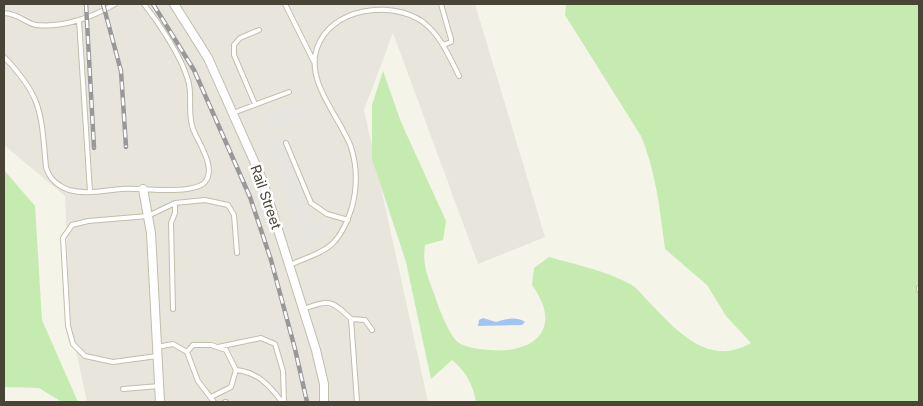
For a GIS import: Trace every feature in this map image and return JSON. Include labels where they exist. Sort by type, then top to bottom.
[{"type":"street","name":"Rail Street","points":[[174,4],[208,58],[262,178],[321,371],[324,402]]},
{"type":"street","points":[[143,189],[151,233],[160,402]]},
{"type":"lane","points":[[4,13],[17,14],[35,25],[79,20],[94,16],[115,4]]},
{"type":"lane","points":[[4,57],[26,81],[39,108],[48,176],[67,189],[90,192],[143,189],[180,190],[199,186],[205,182],[208,170],[207,160],[192,125],[188,80],[163,32],[144,4]]},
{"type":"lane","points":[[286,4],[315,64],[323,91],[351,148],[355,166],[356,185],[348,220],[336,242],[289,265]]},
{"type":"lane","points":[[441,4],[451,39],[450,42],[443,46]]},
{"type":"lane","points":[[315,64],[317,49],[323,37],[344,17],[360,10],[383,8],[406,14],[421,21],[436,33],[459,76]]},
{"type":"lane","points":[[79,20],[90,192]]},
{"type":"lane","points":[[255,104],[234,55],[234,44],[240,38],[259,30]]},
{"type":"lane","points":[[233,113],[289,92]]},
{"type":"lane","points":[[286,143],[311,203],[326,214],[348,220]]},
{"type":"lane","points":[[158,356],[113,362],[86,356],[73,344],[68,326],[63,238],[72,225],[88,221],[148,216],[176,203],[205,200],[228,205],[234,215],[237,253]]},
{"type":"lane","points":[[173,309],[171,223],[176,203]]},
{"type":"lane","points":[[303,309],[326,301],[337,305],[351,319],[357,402]]},
{"type":"lane","points":[[351,319],[365,320],[372,330]]},
{"type":"lane","points":[[218,347],[261,338],[275,344],[283,371],[283,402]]},
{"type":"lane","points":[[157,347],[173,344],[187,352],[198,381],[214,402]]},
{"type":"lane","points":[[187,352],[193,345],[211,345],[226,350],[236,370],[231,387],[212,398]]},
{"type":"lane","points":[[236,370],[248,371],[269,384],[283,402]]},
{"type":"lane","points":[[123,389],[160,386]]},
{"type":"shaded area","points":[[4,4],[475,4],[545,237],[478,264],[393,33],[364,110],[428,402],[87,402],[70,322],[65,196],[4,145]]},
{"type":"shaded area","points":[[299,103],[305,117],[271,130],[265,116]]},
{"type":"shaded area","points":[[279,135],[314,226],[327,221],[331,231],[305,241],[266,140]]},
{"type":"green space","points":[[566,4],[918,4],[919,402],[476,402],[468,379],[452,360],[431,379],[406,262],[372,159],[372,105],[383,71],[401,122],[446,221],[443,240],[425,245],[424,259],[428,277],[442,314],[452,335],[459,343],[477,349],[506,350],[520,348],[531,343],[540,335],[544,326],[545,314],[541,300],[532,285],[534,268],[549,257],[602,272],[632,285],[673,326],[696,343],[708,349],[722,351],[736,349],[751,343],[726,316],[707,285],[665,249],[654,177],[641,136],[565,15]]},
{"type":"green space","points":[[4,170],[35,206],[42,320],[78,402],[62,402],[39,388],[4,387]]},
{"type":"water","points":[[483,318],[496,322],[514,319],[525,322],[522,325],[478,326],[479,320]]},
{"type":"railway","points":[[86,4],[94,148]]},
{"type":"railway","points":[[103,4],[121,71],[126,147]]},
{"type":"railway","points":[[153,4],[194,70],[250,197],[271,260],[307,402]]}]
